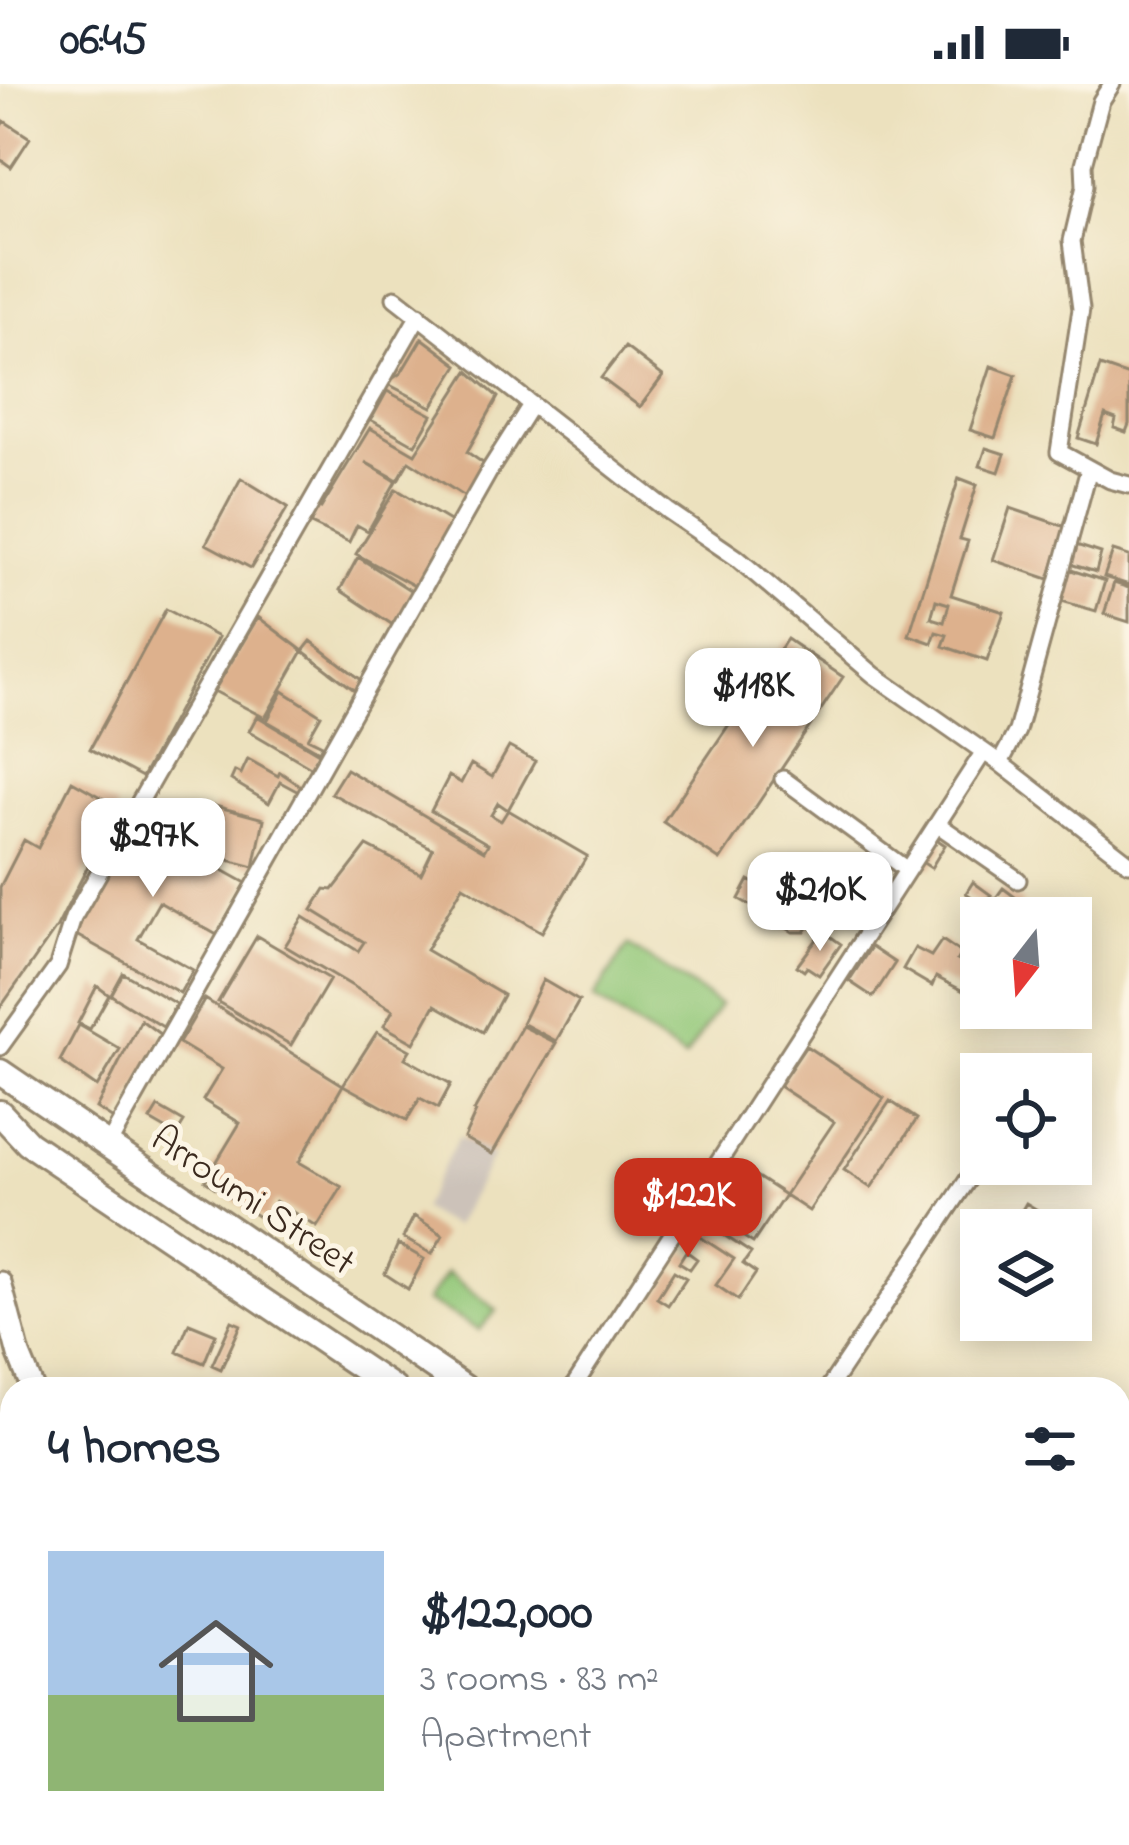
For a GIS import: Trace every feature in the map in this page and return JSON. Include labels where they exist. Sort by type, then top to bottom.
[{"type":"main road","name":"Arroumi Street","points":[[0,1072],[448,1377]]},
{"type":"main road","name":"Arroumi Street","points":[[0,1113],[28,1143],[376,1377]]},
{"type":"main road","points":[[0,1283],[28,1377]]},
{"type":"street","points":[[1112,84],[1102,101],[1084,164],[1085,186],[1072,241],[1081,309],[1059,452],[1129,485]]},
{"type":"street","points":[[395,298],[668,511],[737,558],[874,675],[1000,763],[1129,863]]},
{"type":"street","points":[[0,1047],[58,966],[73,918],[419,314]]},
{"type":"street","points":[[107,1147],[490,468],[531,405]]},
{"type":"street","points":[[1000,763],[1016,731],[1089,470]]},
{"type":"street","points":[[580,1377],[983,753]]},
{"type":"street","points":[[783,779],[907,870]]},
{"type":"street","points":[[937,824],[1018,880]]},
{"type":"street","points":[[836,1377],[964,1185]]},
{"type":"shaded area","points":[[459,1136],[493,1156],[454,1227],[421,1209]]},
{"type":"green space","points":[[628,945],[720,1005],[685,1058],[594,998]]},
{"type":"green space","points":[[447,1273],[497,1310],[479,1330],[427,1301]]},
{"type":"building","points":[[4,121],[30,138],[11,167],[0,159]]},
{"type":"building","points":[[422,338],[458,365],[432,407],[386,383],[401,373]]},
{"type":"building","points":[[625,347],[663,376],[640,407],[601,378]]},
{"type":"building","points":[[991,366],[1016,375],[995,438],[970,430]]},
{"type":"building","points":[[1100,366],[1129,376],[1129,424],[1126,432],[1114,428],[1116,419],[1105,415],[1096,444],[1078,438]]},
{"type":"building","points":[[468,371],[498,397],[467,452],[483,463],[470,500],[409,461],[398,480],[365,462],[396,481],[368,531],[357,525],[349,542],[311,524],[314,504],[321,508],[370,428],[415,454]]},
{"type":"building","points":[[387,391],[432,415],[415,445],[371,420]]},
{"type":"building","points":[[986,448],[1005,454],[999,472],[980,466]]},
{"type":"building","points":[[241,478],[288,507],[251,568],[206,544]]},
{"type":"building","points":[[959,478],[977,485],[960,539],[968,541],[951,595],[1004,612],[987,661],[943,646],[947,635],[936,632],[932,643],[909,635]],"holes":[[[936,600],[949,604],[944,622],[931,618]]]},
{"type":"building","points":[[396,489],[456,525],[420,589],[356,554]]},
{"type":"building","points":[[1010,508],[1066,527],[1049,579],[993,560]]},
{"type":"building","points":[[1076,545],[1101,553],[1096,572],[1070,564]]},
{"type":"building","points":[[1113,551],[1129,556],[1129,585],[1104,577]]},
{"type":"building","points":[[358,557],[413,592],[396,627],[340,590]]},
{"type":"building","points":[[1068,569],[1105,581],[1096,611],[1058,600]]},
{"type":"building","points":[[1114,583],[1129,588],[1129,622],[1104,614]]},
{"type":"building","points":[[166,609],[218,637],[142,777],[90,749]]},
{"type":"building","points":[[258,617],[303,651],[265,718],[214,691]]},
{"type":"building","points":[[787,639],[843,677],[720,860],[663,822]]},
{"type":"building","points":[[311,641],[368,685],[361,695],[303,651]]},
{"type":"building","points":[[283,691],[321,715],[308,738],[322,745],[319,751],[267,721]]},
{"type":"building","points":[[257,716],[322,755],[314,769],[249,731]]},
{"type":"building","points":[[509,747],[535,761],[508,810],[587,856],[542,932],[463,886],[426,950],[503,995],[483,1032],[435,1005],[414,1043],[384,1026],[393,1010],[285,946],[303,917],[358,951],[364,942],[312,910],[325,889],[333,890],[367,846],[421,874],[433,849],[331,793],[346,769],[484,851],[488,844],[431,811],[449,776],[461,783],[471,764],[492,777]],"holes":[[[498,803],[508,810],[501,821],[491,815]]]},
{"type":"building","points":[[248,759],[278,776],[280,772],[308,791],[306,796],[280,782],[269,803],[231,780],[235,771],[241,774]]},
{"type":"building","points":[[72,781],[118,807],[57,927],[0,1008],[0,887],[24,840],[38,848]]},
{"type":"building","points":[[215,806],[264,819],[254,867],[202,853]]},
{"type":"building","points":[[131,819],[246,883],[217,935],[159,902],[138,939],[193,970],[180,993],[69,931]]},
{"type":"building","points":[[936,839],[945,845],[931,868],[922,862]]},
{"type":"building","points":[[749,880],[774,894],[764,913],[739,899]]},
{"type":"building","points":[[973,882],[991,895],[972,897],[966,893]]},
{"type":"building","points":[[806,884],[840,906],[826,927],[792,905]]},
{"type":"building","points":[[786,906],[811,923],[805,932],[793,932],[776,921]]},
{"type":"building","points":[[823,931],[841,944],[819,975],[807,967],[804,971],[797,966]]},
{"type":"building","points":[[257,936],[330,979],[291,1045],[218,1002]]},
{"type":"building","points":[[942,940],[960,952],[960,989],[936,977],[932,986],[903,969],[915,948],[931,956]]},
{"type":"building","points":[[871,947],[895,963],[873,997],[849,981]]},
{"type":"building","points":[[123,973],[176,1004],[163,1027],[111,995]]},
{"type":"building","points":[[543,980],[579,1001],[556,1041],[522,1023]]},
{"type":"building","points":[[97,986],[109,995],[90,1029],[78,1023]]},
{"type":"building","points":[[205,999],[343,1085],[299,1162],[342,1187],[317,1227],[275,1201],[265,1221],[205,1181],[240,1123],[203,1100],[222,1069],[179,1043]]},
{"type":"building","points":[[141,1020],[165,1038],[118,1122],[96,1108]]},
{"type":"building","points":[[79,1025],[120,1049],[97,1087],[60,1061]]},
{"type":"building","points":[[522,1026],[556,1043],[492,1154],[464,1138]]},
{"type":"building","points":[[377,1032],[410,1050],[405,1058],[451,1084],[438,1108],[420,1098],[407,1120],[343,1085]]},
{"type":"building","points":[[806,1046],[884,1098],[809,1211],[785,1195],[834,1122],[779,1086]]},
{"type":"building","points":[[890,1101],[917,1119],[871,1188],[844,1170]]},
{"type":"building","points":[[158,1107],[184,1122],[176,1135],[150,1120]]},
{"type":"building","points":[[733,1161],[785,1195],[753,1243],[701,1209]]},
{"type":"building","points":[[414,1216],[443,1235],[432,1254],[403,1238]]},
{"type":"building","points":[[696,1217],[751,1253],[743,1264],[756,1273],[738,1300],[716,1285],[734,1259],[688,1229]]},
{"type":"building","points":[[398,1244],[424,1259],[408,1289],[385,1274]]},
{"type":"building","points":[[686,1251],[697,1259],[690,1269],[679,1262]]},
{"type":"building","points":[[674,1271],[686,1278],[668,1305],[657,1298]]},
{"type":"building","points":[[232,1321],[241,1325],[221,1369],[212,1365]]},
{"type":"building","points":[[189,1323],[216,1334],[204,1363],[177,1352]]}]
